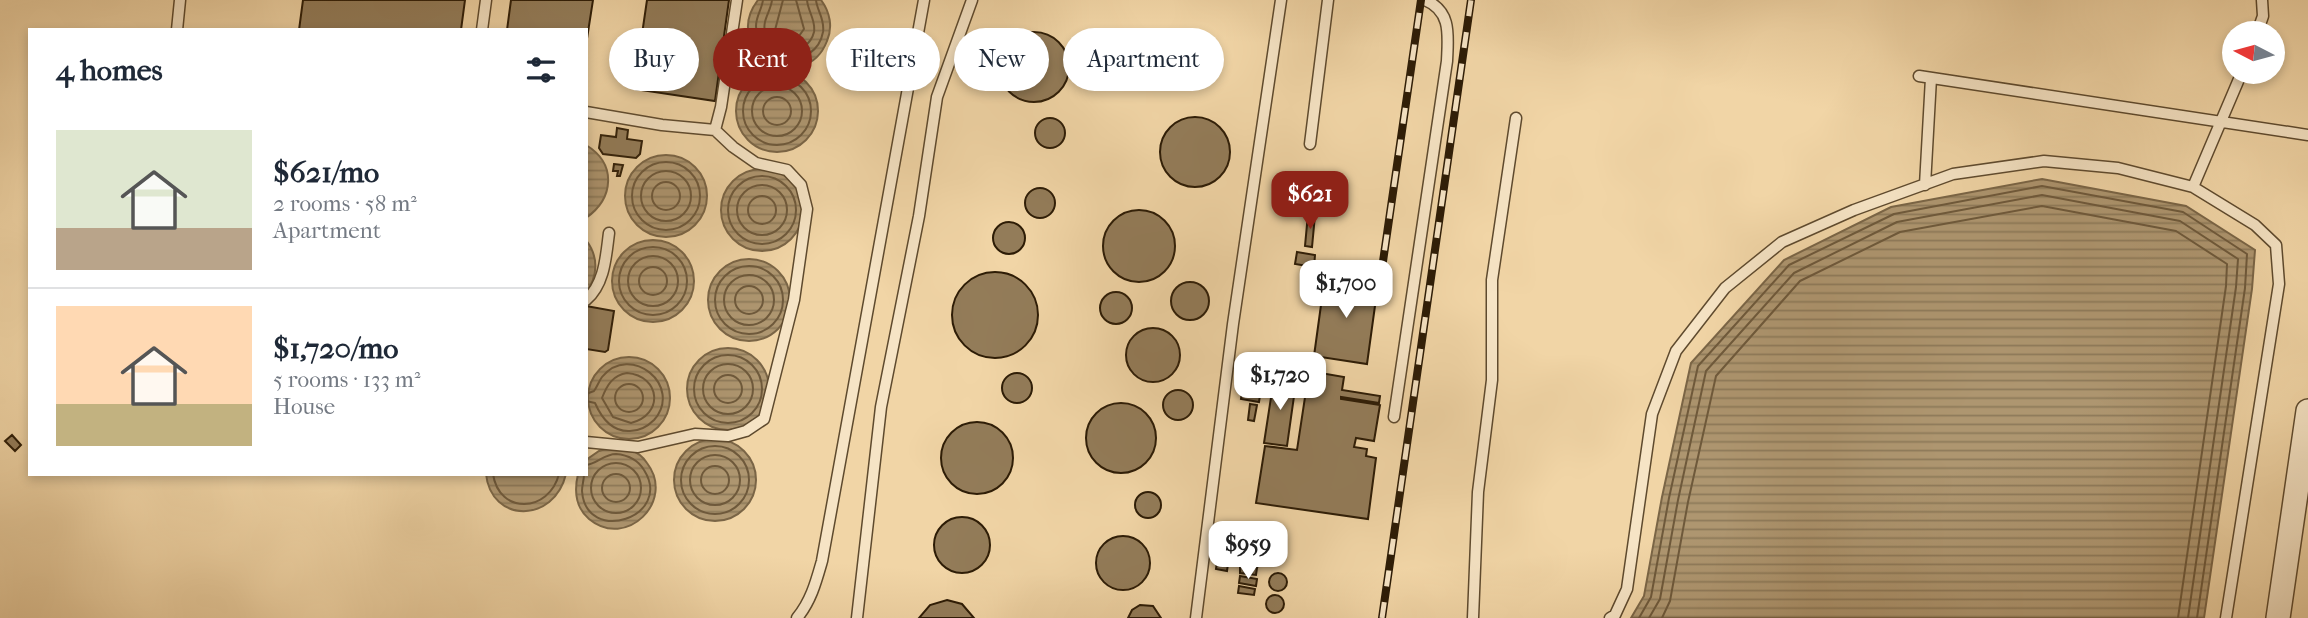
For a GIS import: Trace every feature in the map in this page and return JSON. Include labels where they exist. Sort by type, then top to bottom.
[{"type":"street","points":[[2278,618],[2308,411]]},
{"type":"lane","points":[[177,28],[180,0]]},
{"type":"lane","points":[[482,28],[486,0]]},
{"type":"lane","points":[[715,130],[737,0]]},
{"type":"lane","points":[[797,618],[815,587],[822,561],[924,0]]},
{"type":"lane","points":[[857,618],[881,407],[919,216],[937,97],[972,0]]},
{"type":"lane","points":[[1196,618],[1233,324],[1281,0]]},
{"type":"lane","points":[[1310,144],[1328,0]]},
{"type":"lane","points":[[1394,417],[1447,61],[1449,32],[1443,15],[1436,4],[1425,0]]},
{"type":"lane","points":[[2262,0],[2263,16]]},
{"type":"lane","points":[[2261,21],[2269,0]]},
{"type":"lane","points":[[1919,76],[2308,135]]},
{"type":"lane","points":[[1925,185],[1931,78]]},
{"type":"lane","points":[[2193,187],[2237,84]]},
{"type":"lane","points":[[588,112],[662,125],[715,130],[756,163],[787,170],[800,185],[807,209],[794,300],[764,419],[746,431],[728,436],[695,434],[638,447],[588,443]]},
{"type":"lane","points":[[1473,618],[1478,492],[1492,380],[1492,280],[1517,118]]},
{"type":"lane","points":[[1610,618],[1615,615],[1627,589],[1652,414],[1676,351],[1725,288],[1782,242],[1854,210],[1953,174],[2044,161],[2118,168],[2193,187],[2255,225],[2276,245],[2279,284],[2225,618]]},
{"type":"lane","points":[[588,298],[594,293],[604,268],[609,233]]},
{"type":"water","points":[[758,0],[821,0],[827,10],[830,28],[826,28],[826,43],[812,60],[812,28],[749,28],[749,19]]},
{"type":"water","points":[[812,90],[817,103],[815,127],[806,140],[793,149],[777,152],[761,149],[748,140],[739,127],[736,111],[741,91]]},
{"type":"water","points":[[588,147],[596,153],[607,171],[606,191],[588,216]]},
{"type":"water","points":[[666,155],[682,158],[695,167],[704,180],[707,196],[704,212],[695,225],[682,234],[666,237],[650,234],[637,225],[628,212],[625,196],[628,180],[637,167],[650,158]]},
{"type":"water","points":[[762,169],[778,172],[791,181],[800,194],[803,210],[800,226],[791,239],[778,248],[762,251],[746,248],[733,239],[724,226],[721,210],[724,194],[733,181],[746,172]]},
{"type":"water","points":[[2042,179],[2186,206],[2255,250],[2252,289],[2204,618],[1631,618],[1644,596],[1691,363],[1784,260],[1891,207]]},
{"type":"water","points":[[653,240],[669,243],[682,252],[691,265],[694,281],[691,297],[682,310],[669,319],[653,322],[637,319],[624,310],[615,297],[612,281],[615,265],[624,252],[637,243]]},
{"type":"water","points":[[588,243],[595,260],[593,280],[588,289]]},
{"type":"water","points":[[749,259],[765,262],[778,271],[787,284],[790,300],[787,316],[778,329],[765,338],[749,341],[733,338],[720,329],[711,316],[708,300],[711,284],[720,271],[733,262]]},
{"type":"water","points":[[728,348],[744,352],[757,360],[765,373],[769,389],[765,405],[757,418],[744,426],[728,430],[712,426],[699,418],[691,405],[687,389],[691,373],[699,360],[712,352]]},
{"type":"water","points":[[629,357],[645,360],[658,369],[667,382],[670,398],[667,414],[658,427],[645,436],[629,439],[613,436],[600,427],[591,414],[588,398],[591,382],[600,369],[613,360]]},
{"type":"water","points":[[715,439],[731,443],[744,451],[752,464],[756,480],[752,496],[744,509],[731,517],[715,521],[699,517],[686,509],[678,496],[674,480],[678,464],[686,451],[699,443]]},
{"type":"water","points":[[609,448],[633,451],[647,463],[654,478],[655,492],[651,506],[643,517],[631,525],[618,529],[603,527],[589,519],[578,504],[578,476],[588,476],[588,459]]},
{"type":"water","points":[[486,476],[565,476],[559,490],[549,502],[537,509],[510,509],[499,502],[490,490]]},
{"type":"building","points":[[303,0],[465,0],[461,28],[299,28]]},
{"type":"building","points":[[511,0],[593,0],[588,32],[588,28],[507,28]]},
{"type":"building","points":[[647,0],[729,0],[725,28],[713,28],[715,101],[648,91],[699,91],[699,28],[643,28]]},
{"type":"building","points":[[1049,35],[1063,47],[1063,87],[1059,92],[1048,100],[1027,102],[1009,92],[1049,91]]},
{"type":"building","points":[[1195,117],[1220,127],[1230,152],[1220,177],[1195,187],[1170,177],[1160,152],[1170,127]]},
{"type":"building","points":[[1050,118],[1056,119],[1064,127],[1064,139],[1056,147],[1050,148],[1044,147],[1036,139],[1035,133],[1036,127],[1044,119]]},
{"type":"building","points":[[617,128],[628,130],[627,139],[642,141],[640,154],[636,158],[603,154],[599,148],[601,135],[616,137]]},
{"type":"building","points":[[614,164],[623,165],[620,176],[617,176],[618,171],[613,171]]},
{"type":"building","points":[[1040,188],[1051,192],[1055,203],[1051,214],[1040,218],[1029,214],[1025,203],[1029,192]]},
{"type":"building","points":[[1139,210],[1159,216],[1169,226],[1175,246],[1169,266],[1159,276],[1139,282],[1119,276],[1109,266],[1103,246],[1109,226],[1119,216]]},
{"type":"building","points":[[1308,214],[1315,215],[1312,247],[1305,246]]},
{"type":"building","points":[[1009,222],[1020,227],[1025,238],[1020,249],[1009,254],[998,249],[993,238],[998,227]]},
{"type":"building","points":[[1297,252],[1315,255],[1314,267],[1295,264]]},
{"type":"building","points":[[995,272],[1012,275],[1026,284],[1035,298],[1038,315],[1035,332],[1026,346],[1012,355],[995,358],[978,355],[964,346],[955,332],[952,315],[955,298],[964,284],[978,275]]},
{"type":"building","points":[[1325,276],[1378,284],[1367,364],[1314,356]]},
{"type":"building","points":[[1190,282],[1204,287],[1209,301],[1204,315],[1190,320],[1176,315],[1171,301],[1176,287]]},
{"type":"building","points":[[1116,292],[1127,297],[1132,308],[1127,319],[1116,324],[1105,319],[1100,308],[1105,297]]},
{"type":"building","points":[[588,306],[614,311],[608,350],[605,352],[588,349]]},
{"type":"building","points":[[1153,328],[1172,336],[1180,355],[1172,374],[1153,382],[1134,374],[1126,355],[1134,336]]},
{"type":"building","points":[[1247,355],[1266,357],[1259,402],[1241,399]]},
{"type":"building","points":[[1309,371],[1344,377],[1342,390],[1380,396],[1379,403],[1341,397],[1380,405],[1374,441],[1356,438],[1354,447],[1367,449],[1366,456],[1376,458],[1368,519],[1256,503],[1265,446],[1297,450]]},
{"type":"building","points":[[1017,373],[1023,374],[1031,382],[1031,394],[1023,402],[1017,403],[1011,402],[1003,394],[1002,388],[1003,382],[1011,374]]},
{"type":"building","points":[[1274,378],[1296,382],[1287,446],[1264,443]]},
{"type":"building","points":[[1178,390],[1184,391],[1192,399],[1192,411],[1184,419],[1178,420],[1172,419],[1164,411],[1163,405],[1164,399],[1172,391]]},
{"type":"building","points":[[1121,403],[1146,413],[1156,438],[1146,463],[1121,473],[1096,463],[1086,438],[1096,413]]},
{"type":"building","points":[[1250,404],[1257,405],[1254,421],[1248,420]]},
{"type":"building","points":[[984,422],[1003,432],[1011,444],[1011,472],[1003,484],[991,492],[970,494],[951,484],[943,472],[941,451],[951,432],[963,424]]},
{"type":"building","points":[[12,435],[21,445],[15,451],[5,441]]},
{"type":"building","points":[[1148,492],[1157,496],[1161,505],[1157,514],[1148,518],[1139,514],[1135,505],[1139,496]]},
{"type":"building","points":[[962,517],[973,519],[982,525],[988,534],[988,556],[982,565],[973,571],[962,573],[951,571],[942,565],[936,556],[934,545],[936,534],[942,525],[951,519]]},
{"type":"building","points":[[1123,536],[1142,544],[1150,563],[1142,582],[1123,590],[1104,582],[1096,563],[1104,544]]},
{"type":"building","points":[[1228,546],[1232,547],[1232,555],[1228,556],[1224,555],[1223,551],[1224,547]]},
{"type":"building","points":[[1243,548],[1255,549],[1255,556],[1243,554]]},
{"type":"building","points":[[1243,558],[1258,560],[1258,566],[1242,564]]},
{"type":"building","points":[[1217,562],[1228,564],[1227,571],[1216,569]]},
{"type":"building","points":[[1240,567],[1257,568],[1256,575],[1240,573]]},
{"type":"building","points":[[1274,573],[1282,573],[1287,582],[1285,589],[1274,591],[1269,586],[1269,578]]},
{"type":"building","points":[[1240,576],[1257,579],[1256,586],[1239,583]]},
{"type":"building","points":[[1239,586],[1255,589],[1254,595],[1238,593]]},
{"type":"building","points":[[1271,595],[1279,595],[1284,604],[1282,611],[1271,613],[1266,608],[1266,600]]},
{"type":"building","points":[[947,600],[962,604],[974,618],[919,618],[930,605]]},
{"type":"building","points":[[1140,605],[1153,606],[1161,618],[1128,618],[1132,610]]},
{"type":"railway","points":[[1380,282],[1421,0]]},
{"type":"railway","points":[[1382,618],[1471,0]]}]
